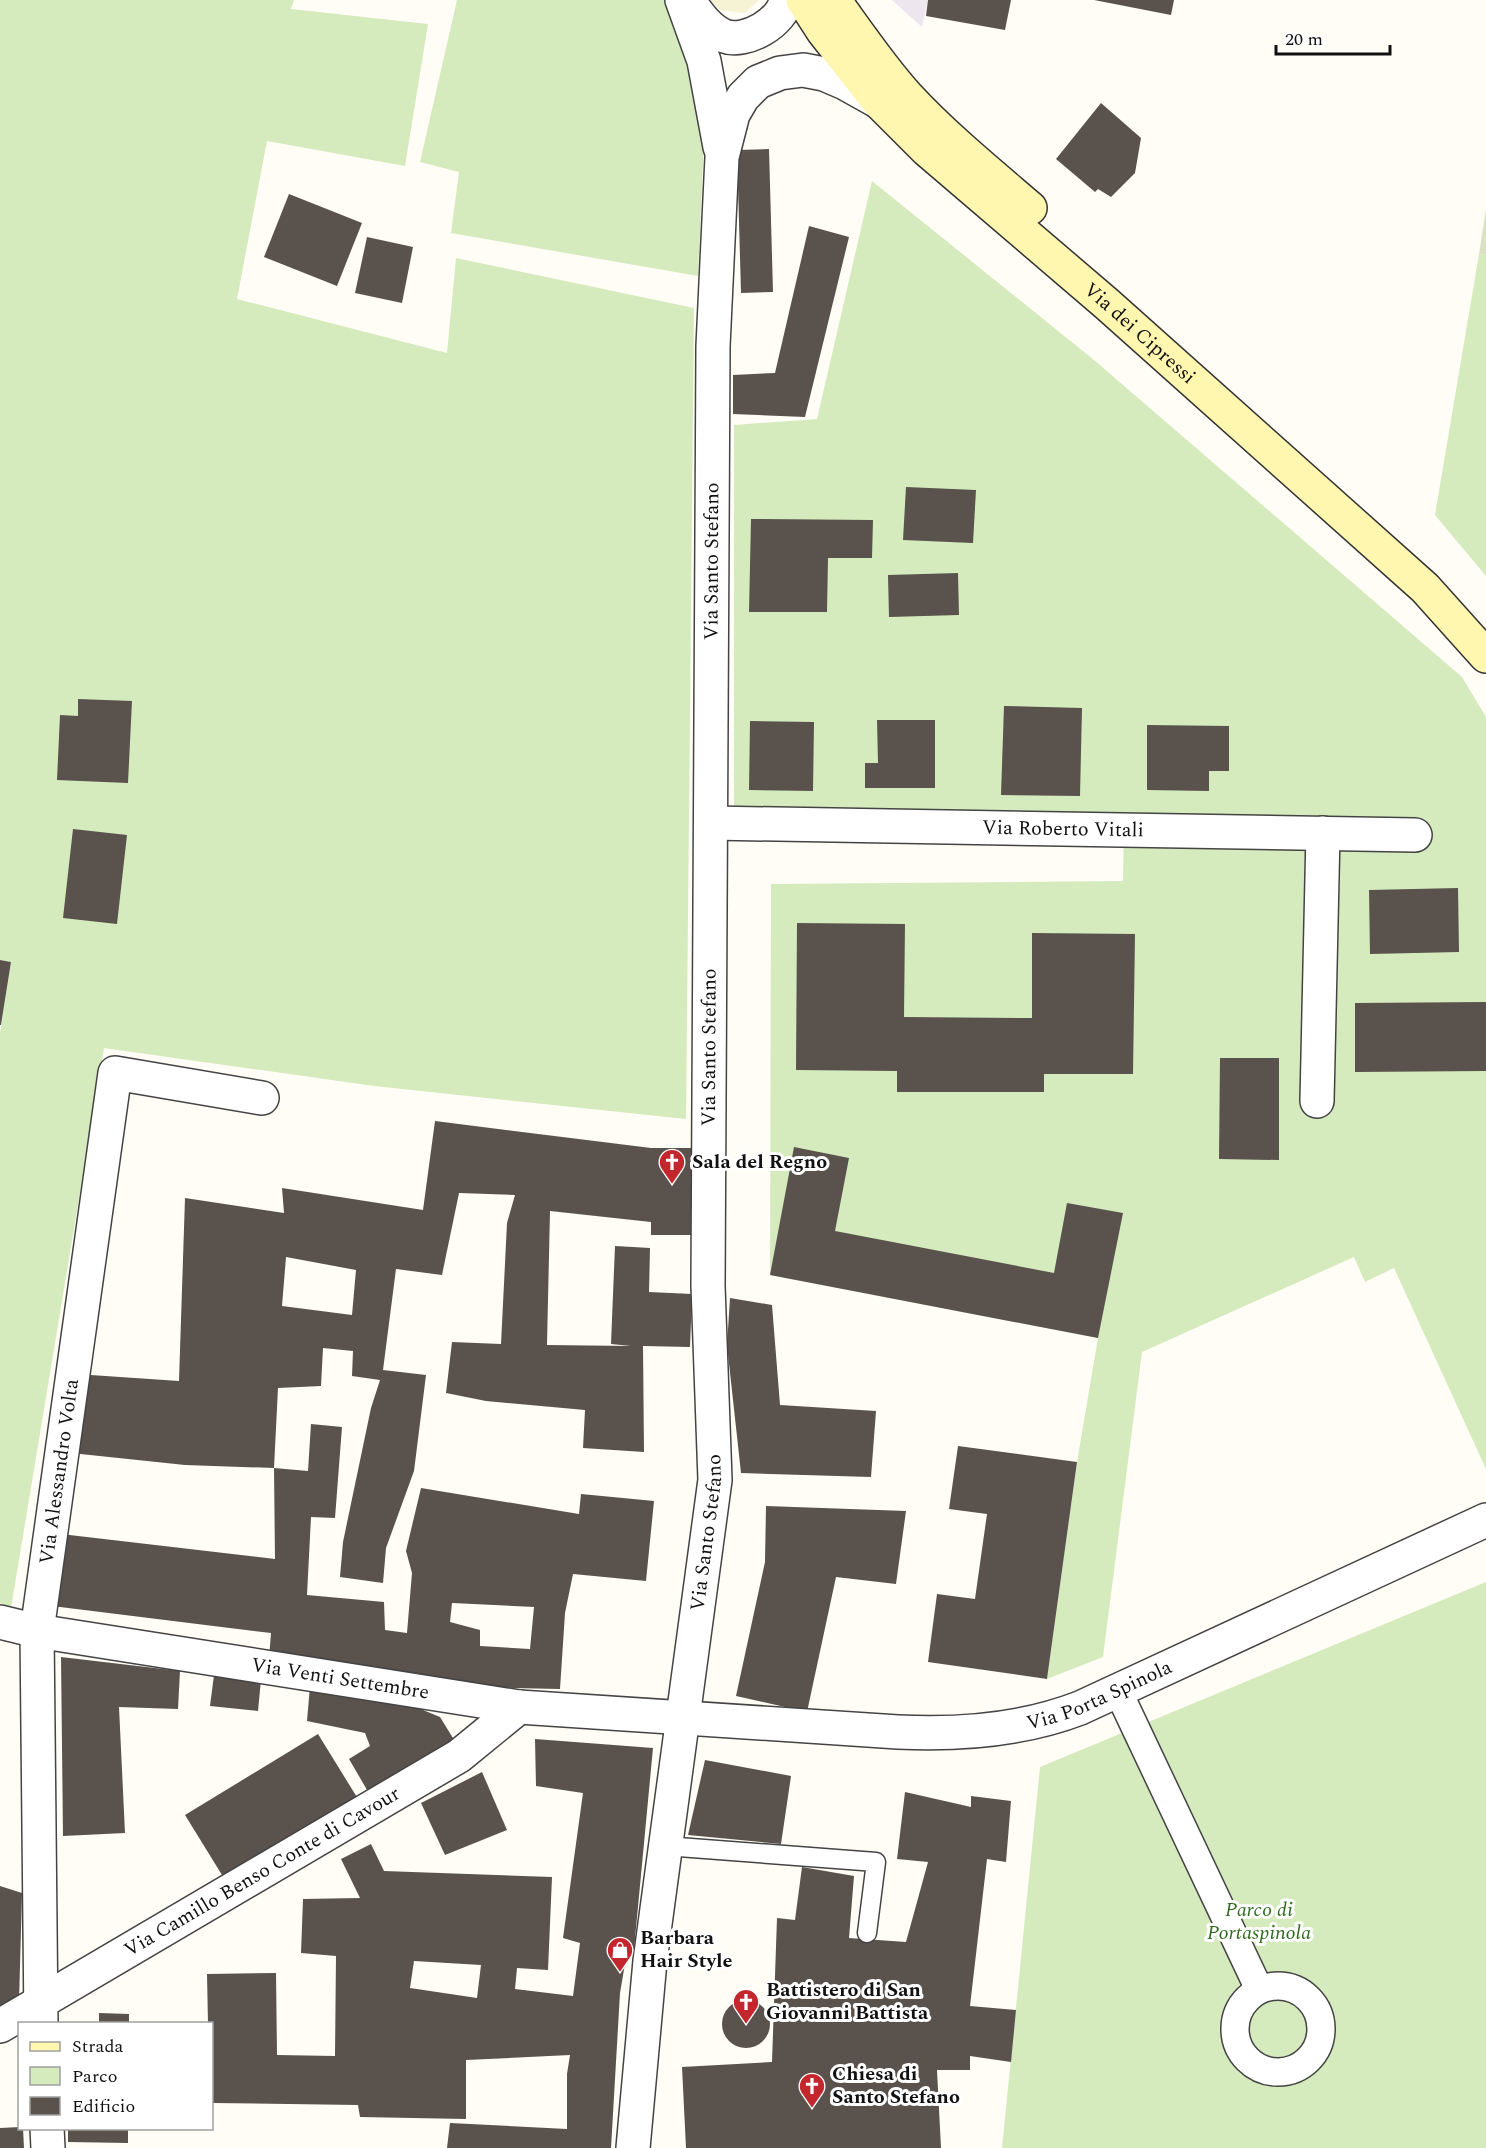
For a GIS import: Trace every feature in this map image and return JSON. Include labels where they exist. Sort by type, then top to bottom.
[{"type":"main road","name":"Via dei Cipressi","points":[[802,0],[823,31],[879,102],[927,150],[1107,304],[1425,588],[1486,656]]},
{"type":"main road","name":"Via dei Cipressi","points":[[834,0],[873,55],[907,96],[952,140],[1412,552],[1486,631]]},
{"type":"street","name":"Via Santo Stefano","points":[[682,0],[704,61],[722,157]]},
{"type":"street","points":[[688,0],[706,23],[726,37],[750,36],[768,27],[785,9],[786,0]]},
{"type":"street","name":"Via Santo Stefano","points":[[633,2148],[645,2012],[665,1846],[715,1480],[708,1286],[713,346],[722,157],[733,114],[743,97],[758,82],[780,73],[803,70],[824,74],[845,82],[879,102]]},
{"type":"street","name":"Via Roberto Vitali","points":[[711,823],[1415,835]]},
{"type":"street","points":[[1317,1101],[1323,833]]},
{"type":"street","name":"Via Alessandro Volta","points":[[40,2013],[37,1631],[115,1073],[262,1098]]},
{"type":"street","name":"Via Porta Spinola","points":[[682,1718],[936,1733],[997,1728],[1048,1719],[1118,1691],[1486,1520]]},
{"type":"street","name":"Via Venti Settembre","points":[[0,1622],[37,1631],[519,1707],[682,1718]]},
{"type":"street","points":[[1118,1691],[1259,1989]]},
{"type":"street","name":"Via Camillo Benso Conte di Cavour","points":[[0,2026],[40,2013],[459,1756],[519,1707]]},
{"type":"street","points":[[47,2130],[48,2148]]},
{"type":"lane","points":[[665,1846],[876,1862],[867,1933]]},
{"type":"shaded area","points":[[711,0],[759,0],[745,13],[720,10]]},
{"type":"shaded area","points":[[892,0],[928,0],[922,27]]},
{"type":"green space","points":[[0,0],[294,0],[291,9],[428,24],[405,166],[267,141],[237,299],[447,353],[456,258],[694,308],[686,1119],[374,1086],[104,1048],[11,1608],[0,1603],[0,1034],[11,962],[0,960]]},
{"type":"green space","points":[[457,0],[667,0],[705,117],[698,276],[451,233],[459,172],[420,162]]},
{"type":"green space","points":[[872,181],[1094,360],[1462,677],[1486,717],[1486,1469],[1394,1268],[1365,1282],[1354,1257],[1142,1352],[1103,1657],[1047,1679],[1077,1462],[1098,1338],[770,1275],[771,884],[1123,881],[1124,818],[734,813],[734,425],[817,419]]},
{"type":"green space","points":[[1486,209],[1486,255],[1479,254]]},
{"type":"green space","points":[[1479,254],[1486,255],[1486,576],[1435,515]]},
{"type":"green space","name":"Parco di Portaspinola","points":[[1486,1582],[1486,2148],[1002,2148],[1040,1767]]},
{"type":"building","points":[[928,0],[1011,0],[1005,30],[926,16]]},
{"type":"building","points":[[1094,0],[1174,0],[1171,15]]},
{"type":"building","points":[[1101,103],[1141,138],[1135,173],[1111,197],[1098,189],[1095,192],[1056,159]]},
{"type":"building","points":[[769,149],[773,292],[741,293],[737,150]]},
{"type":"building","points":[[289,194],[362,223],[337,286],[264,257]]},
{"type":"building","points":[[809,226],[849,237],[805,417],[733,414],[733,375],[775,373]]},
{"type":"building","points":[[367,237],[413,247],[402,303],[355,293]]},
{"type":"building","points":[[906,487],[976,490],[973,543],[903,540]]},
{"type":"building","points":[[751,519],[873,520],[872,558],[828,558],[827,612],[749,612]]},
{"type":"building","points":[[958,573],[959,615],[889,617],[888,575]]},
{"type":"building","points":[[78,699],[132,701],[128,783],[57,780],[60,715],[78,716]]},
{"type":"building","points":[[1004,706],[1082,708],[1080,796],[1001,795]]},
{"type":"building","points":[[877,720],[935,720],[935,788],[865,788],[865,763],[878,763]]},
{"type":"building","points":[[750,721],[814,722],[813,791],[749,790]]},
{"type":"building","points":[[1147,725],[1229,726],[1229,771],[1209,771],[1209,791],[1147,790]]},
{"type":"building","points":[[73,829],[127,835],[117,924],[63,918]]},
{"type":"building","points":[[1458,888],[1459,952],[1370,954],[1369,890]]},
{"type":"building","points":[[797,923],[905,924],[904,1017],[1032,1018],[1032,933],[1135,934],[1133,1074],[1044,1074],[1044,1092],[897,1092],[897,1071],[796,1070]]},
{"type":"building","points":[[0,960],[11,962],[1,1025],[0,1025]]},
{"type":"building","points":[[1486,1002],[1486,1071],[1355,1072],[1355,1003]]},
{"type":"building","points":[[1220,1058],[1279,1058],[1279,1160],[1219,1159]]},
{"type":"building","points":[[435,1121],[651,1148],[693,1148],[692,1235],[651,1235],[651,1222],[550,1211],[547,1345],[631,1346],[611,1344],[615,1246],[650,1248],[649,1292],[692,1294],[690,1347],[643,1346],[644,1452],[583,1448],[585,1410],[486,1401],[446,1393],[452,1342],[501,1344],[507,1223],[515,1195],[459,1193],[442,1275],[396,1269],[383,1370],[426,1375],[414,1471],[386,1548],[383,1583],[340,1577],[343,1542],[371,1408],[380,1380],[352,1376],[353,1351],[323,1348],[321,1386],[278,1388],[274,1468],[185,1465],[71,1453],[76,1374],[179,1381],[185,1198],[284,1213],[282,1188],[423,1210]],"holes":[[[286,1257],[356,1270],[352,1315],[282,1306]]]},
{"type":"building","points":[[794,1147],[849,1158],[835,1231],[1054,1273],[1067,1203],[1123,1213],[1098,1338],[770,1275]]},
{"type":"building","points":[[730,1298],[772,1305],[780,1405],[876,1411],[871,1477],[741,1473],[727,1345]]},
{"type":"building","points":[[311,1424],[342,1427],[335,1518],[311,1517],[307,1595],[384,1602],[385,1630],[407,1633],[412,1573],[406,1551],[421,1488],[579,1514],[581,1494],[654,1501],[646,1581],[573,1574],[565,1613],[560,1689],[512,1688],[269,1659],[271,1633],[52,1606],[61,1534],[275,1559],[274,1468],[308,1471]],"holes":[[[452,1603],[534,1607],[530,1649],[480,1646],[480,1630],[450,1622]]]},
{"type":"building","points":[[958,1446],[1077,1462],[1047,1679],[928,1662],[937,1594],[975,1599],[987,1514],[949,1509]]},
{"type":"building","points":[[766,1506],[906,1511],[896,1584],[836,1577],[807,1712],[736,1696],[765,1562]]},
{"type":"building","points":[[61,1657],[180,1671],[178,1709],[119,1707],[125,1833],[63,1836]]},
{"type":"building","points":[[214,1675],[261,1679],[258,1711],[210,1706]]},
{"type":"building","points":[[310,1686],[406,1703],[440,1717],[456,1743],[370,1795],[349,1759],[370,1746],[365,1733],[307,1721]]},
{"type":"building","points":[[318,1734],[363,1807],[230,1888],[185,1815]]},
{"type":"building","points":[[535,1739],[653,1748],[634,1949],[627,1952],[620,1993],[611,2148],[447,2148],[450,2123],[567,2129],[567,2074],[570,2055],[466,2060],[466,2119],[360,2117],[358,2105],[213,2103],[213,2022],[208,2022],[207,1974],[276,1973],[277,2055],[335,2056],[336,1956],[301,1953],[303,1899],[360,1898],[341,1859],[371,1844],[384,1871],[552,1877],[548,1970],[517,1968],[515,1989],[573,1996],[580,1943],[563,1938],[583,1793],[536,1786]],"holes":[[[414,1961],[481,1965],[477,1998],[410,1988]]]},
{"type":"building","points":[[705,1760],[791,1776],[781,1844],[688,1835]]},
{"type":"building","points":[[482,1772],[507,1830],[445,1855],[421,1803]]},
{"type":"building","points":[[905,1792],[971,1807],[971,1796],[1011,1801],[1006,1862],[987,1859],[970,2006],[1016,2010],[1011,2062],[970,2056],[970,2070],[937,2070],[941,2148],[686,2148],[682,2067],[772,2062],[777,1918],[795,1920],[802,1867],[854,1876],[849,1938],[906,1942],[928,1862],[897,1859]]},
{"type":"building","points":[[0,1886],[22,1893],[19,2002],[0,2012]]},
{"type":"building","name":"Battistero di San Giovanni Battista","points":[[741,2000],[751,2000],[766,2010],[770,2024],[766,2038],[760,2044],[751,2048],[741,2048],[726,2038],[722,2029],[722,2019],[732,2004]]},
{"type":"building","points":[[99,2013],[129,2014],[129,2022],[99,2022]]},
{"type":"building","points":[[18,2127],[18,2130],[23,2130],[24,2148],[0,2148],[0,2128]]},
{"type":"building","points":[[68,2130],[128,2130],[128,2143],[68,2142]]},
{"type":"place","name":"Sala del Regno","points":[[672,1185]]},
{"type":"place","name":"Barbara Hair Style","points":[[620,1973]]},
{"type":"place","name":"Battistero di San Giovanni Battista","points":[[746,2025]]},
{"type":"place","name":"Chiesa di Santo Stefano","points":[[812,2109]]}]
